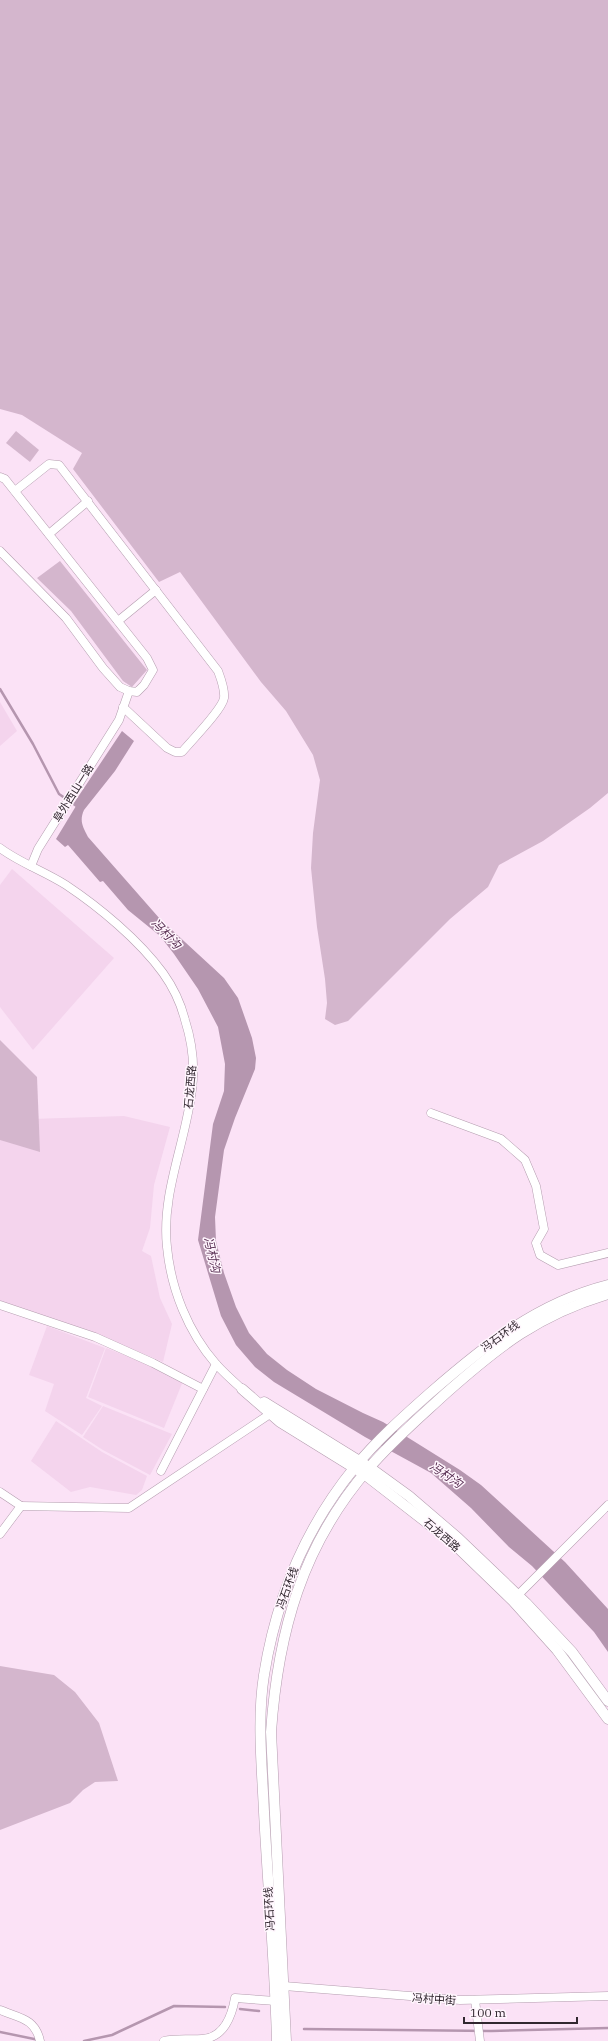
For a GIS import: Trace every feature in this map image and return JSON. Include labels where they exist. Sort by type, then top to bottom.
[{"type":"main road","name":"冯石环线","points":[[277,2041],[261,1735],[264,1676],[280,1603],[292,1570],[318,1522],[357,1465],[397,1422],[466,1362],[510,1328],[560,1300],[608,1285]]},
{"type":"main road","name":"冯石环线","points":[[286,2041],[271,1732],[278,1661],[290,1611],[304,1573],[329,1524],[367,1470],[408,1428],[478,1364],[519,1334],[547,1317],[575,1305],[608,1294]]},
{"type":"main road","name":"石龙西路","points":[[242,1389],[280,1422],[367,1470],[453,1543],[515,1598],[572,1652],[608,1701]]},
{"type":"main road","name":"石龙西路","points":[[242,1389],[357,1465]]},
{"type":"main road","name":"石龙西路","points":[[515,1598],[608,1719]]},
{"type":"street","points":[[14,491],[49,464],[59,466],[88,501],[218,671],[223,686],[224,698],[218,710],[182,752],[174,752],[167,748],[124,707]]},
{"type":"street","points":[[0,477],[5,479],[147,658],[153,670],[144,686],[137,692],[129,691],[120,687],[103,668],[66,618],[0,551]]},
{"type":"street","points":[[49,534],[88,501]]},
{"type":"street","points":[[118,621],[156,590]]},
{"type":"street","name":"阜外西山一路","points":[[31,866],[38,849],[119,720],[129,691]]},
{"type":"street","name":"石龙西路","points":[[0,848],[16,859],[65,884],[97,908],[131,938],[163,973],[182,1010],[191,1050],[192,1088],[188,1115],[172,1180],[167,1223],[167,1247],[172,1278],[179,1302],[202,1346],[216,1364],[242,1389]]},
{"type":"street","points":[[431,1113],[501,1138],[525,1160],[536,1186],[544,1229],[536,1243],[540,1255],[558,1265],[608,1253]]},
{"type":"street","points":[[0,1306],[95,1337],[153,1362],[203,1388]]},
{"type":"street","points":[[161,1471],[216,1364]]},
{"type":"street","points":[[0,1492],[21,1506],[129,1508],[270,1414]]},
{"type":"street","points":[[515,1598],[608,1505]]},
{"type":"street","points":[[0,1534],[21,1506]]},
{"type":"street","name":"冯村中街","points":[[284,1986],[352,1993],[475,2000],[608,1996]]},
{"type":"street","points":[[164,2041],[204,2039],[219,2032],[232,2016],[235,1998],[276,2001]]},
{"type":"street","points":[[475,2000],[480,2040]]},
{"type":"street","points":[[0,2004],[21,2018]]},
{"type":"street","points":[[0,2010],[31,2022],[38,2032],[40,2041]]},
{"type":"shaded area","points":[[0,0],[608,0],[608,793],[590,808],[543,841],[499,865],[488,887],[450,919],[348,1021],[335,1025],[325,1019],[327,1003],[325,979],[317,927],[311,868],[313,833],[320,780],[313,755],[286,711],[261,682],[180,572],[159,582],[73,469],[82,453],[22,415],[0,409]]},
{"type":"shaded area","points":[[16,431],[39,450],[30,462],[6,443]]},
{"type":"shaded area","points":[[60,561],[147,670],[132,687],[123,681],[71,611],[37,578]]},
{"type":"shaded area","points":[[0,702],[17,731],[0,746]]},
{"type":"shaded area","points":[[12,869],[114,958],[33,1050],[0,1007],[0,885]]},
{"type":"shaded area","points":[[0,1040],[37,1077],[40,1152],[0,1140]]},
{"type":"shaded area","points":[[124,1116],[170,1127],[154,1185],[150,1228],[142,1251],[151,1256],[160,1298],[172,1324],[163,1362],[97,1334],[0,1301],[0,1120]]},
{"type":"shaded area","points":[[47,1326],[105,1348],[86,1398],[102,1406],[82,1435],[45,1411],[54,1384],[29,1375]]},
{"type":"shaded area","points":[[106,1348],[157,1368],[183,1381],[164,1428],[88,1397]]},
{"type":"shaded area","points":[[103,1406],[172,1434],[150,1475],[103,1450],[83,1437]]},
{"type":"shaded area","points":[[56,1421],[102,1452],[147,1476],[142,1490],[136,1495],[90,1487],[71,1492],[31,1461]]},
{"type":"shaded area","points":[[0,1666],[54,1675],[75,1692],[99,1723],[118,1781],[95,1782],[83,1790],[70,1803],[0,1830]]},
{"type":"water","name":"冯村沟","points":[[122,731],[134,741],[115,771],[84,810],[82,817],[83,827],[88,837],[160,919],[224,978],[238,998],[252,1038],[256,1058],[255,1069],[224,1150],[215,1217],[216,1241],[224,1273],[236,1307],[249,1333],[267,1354],[287,1370],[316,1389],[383,1422],[460,1470],[481,1485],[565,1562],[608,1609],[608,1652],[594,1632],[532,1566],[509,1547],[471,1508],[431,1473],[365,1437],[274,1382],[255,1367],[236,1345],[221,1316],[198,1240],[213,1124],[224,1091],[225,1064],[218,1027],[198,989],[160,936],[128,910],[103,881],[100,882],[68,845],[65,847],[56,839],[76,806],[74,803]]},
{"type":"waterway","points":[[0,689],[33,744],[59,794],[78,807]]},
{"type":"waterway","points":[[84,2041],[112,2035],[174,2006],[225,2007]]},
{"type":"waterway","points":[[240,2009],[259,2011]]},
{"type":"waterway","points":[[304,2029],[491,2031],[608,2028]]},
{"type":"waterway","points":[[0,2032],[39,2040]]}]
